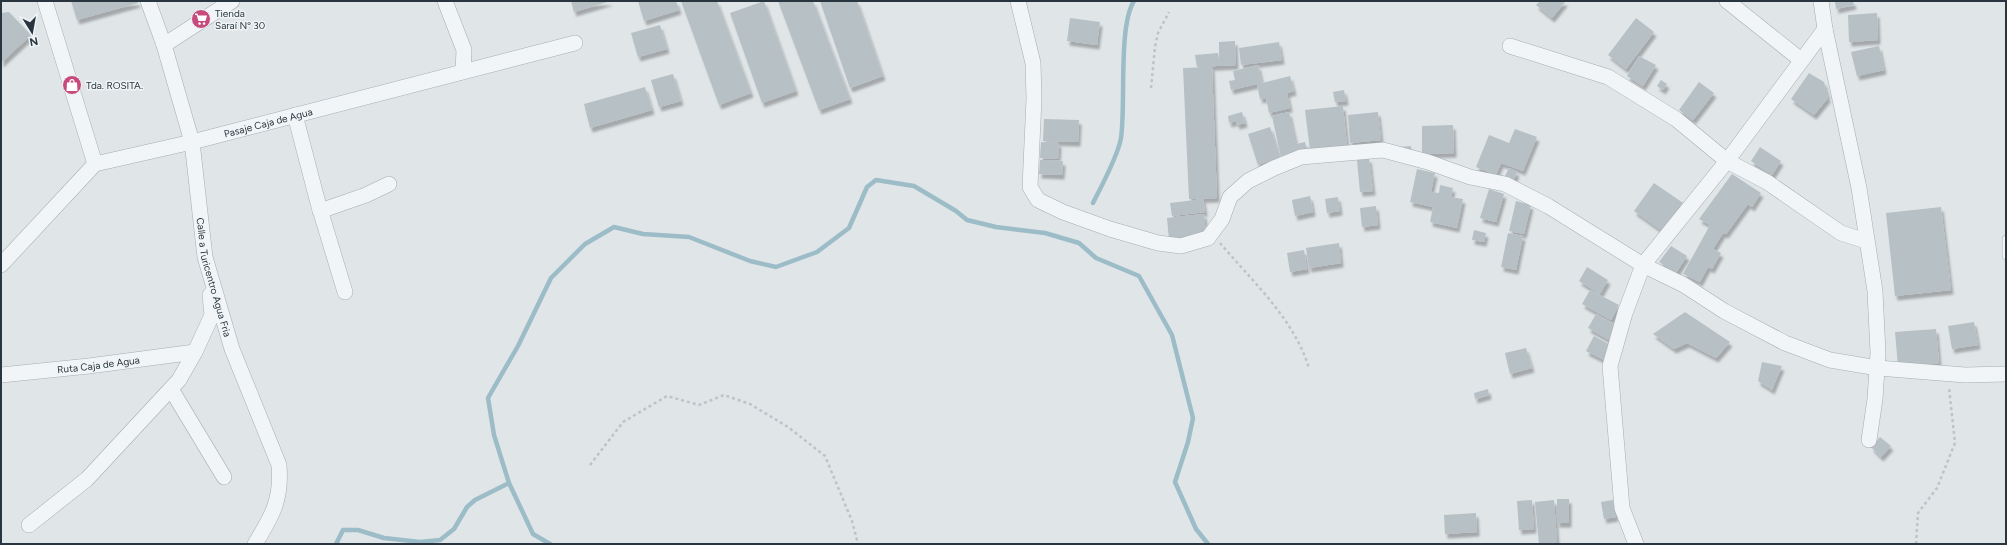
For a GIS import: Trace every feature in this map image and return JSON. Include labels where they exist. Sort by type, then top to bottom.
[{"type":"street","points":[[1,266],[95,164],[45,1]]},
{"type":"street","name":"Calle a Turicentro Agua Fria","points":[[148,1],[164,45],[192,142],[205,257],[232,349],[279,465],[281,486],[271,517],[255,544]]},
{"type":"street","points":[[164,45],[232,1]]},
{"type":"street","points":[[445,1],[464,50],[463,71]]},
{"type":"street","points":[[1018,1],[1033,63],[1034,99],[1030,187],[1038,200],[1088,221],[1158,243],[1181,246],[1208,238],[1222,219],[1230,197],[1248,181],[1274,168],[1301,158],[1383,150],[1428,162],[1470,176],[1505,184],[1548,206],[1643,265],[1684,285],[1724,312],[1785,343],[1830,360],[1878,368],[1965,376],[2006,374]]},
{"type":"street","points":[[1727,1],[1801,60]]},
{"type":"street","points":[[1821,1],[1825,29],[1859,188],[1866,241],[1875,291],[1878,368],[1869,440]]},
{"type":"street","points":[[1636,544],[1622,508],[1610,366],[1625,313],[1643,265],[1727,161],[1825,29]]},
{"type":"street","name":"Pasaje Caja de Agua","points":[[95,164],[192,142],[575,43]]},
{"type":"street","points":[[1510,46],[1608,77],[1676,119],[1727,161],[1767,182],[1842,233],[1866,241]]},
{"type":"street","points":[[295,115],[320,211],[344,292]]},
{"type":"street","points":[[320,211],[366,195],[389,184]]},
{"type":"street","points":[[29,525],[87,478],[179,380],[195,352],[212,315],[205,257]]},
{"type":"street","name":"Ruta Caja de Agua","points":[[1,375],[89,366],[195,352]]},
{"type":"street","points":[[171,389],[224,477]]},
{"type":"lane","points":[[2006,239],[2006,256]]},
{"type":"path","points":[[1151,88],[1154,47],[1158,33],[1169,12]]},
{"type":"path","points":[[1212,233],[1290,326],[1303,350],[1309,368]]},
{"type":"path","points":[[1916,544],[1918,513],[1937,488],[1955,443],[1948,374]]},
{"type":"path","points":[[590,465],[623,422],[667,396],[699,405],[724,395],[750,404],[788,427],[825,456],[852,521],[858,544]]},
{"type":"building","points":[[71,1],[137,1],[138,3],[77,20]]},
{"type":"building","points":[[571,1],[611,1],[574,12]]},
{"type":"building","points":[[638,1],[676,1],[679,10],[644,21]]},
{"type":"building","points":[[681,1],[717,1],[751,93],[719,105]]},
{"type":"building","points":[[764,1],[796,91],[762,103],[730,13]]},
{"type":"building","points":[[778,1],[813,1],[850,99],[819,110]]},
{"type":"building","points":[[820,1],[857,1],[883,76],[850,88]]},
{"type":"building","points":[[1540,1],[1565,2],[1552,18],[1536,5]]},
{"type":"building","points":[[1835,1],[1853,1],[1854,5],[1836,9]]},
{"type":"building","points":[[9,12],[31,35],[1,63],[1,13]]},
{"type":"building","points":[[1877,13],[1878,40],[1849,42],[1848,15]]},
{"type":"building","points":[[1070,18],[1100,22],[1097,45],[1067,41]]},
{"type":"building","points":[[1636,18],[1654,32],[1626,69],[1608,55]]},
{"type":"building","points":[[660,25],[667,49],[638,57],[631,33]]},
{"type":"building","points":[[1235,41],[1236,65],[1197,67],[1195,55],[1218,53],[1219,61],[1219,42]]},
{"type":"building","points":[[1279,42],[1282,60],[1241,65],[1239,48]]},
{"type":"building","points":[[1879,46],[1884,70],[1857,76],[1851,52]]},
{"type":"building","points":[[1639,56],[1656,65],[1643,86],[1627,76]]},
{"type":"building","points":[[1258,65],[1262,83],[1290,76],[1294,91],[1287,93],[1290,108],[1269,113],[1266,98],[1260,99],[1257,84],[1231,90],[1229,81],[1235,80],[1233,71]]},
{"type":"building","points":[[1212,67],[1217,198],[1189,199],[1183,68]]},
{"type":"building","points":[[1809,73],[1824,82],[1828,98],[1814,115],[1791,99]]},
{"type":"building","points":[[673,74],[681,101],[659,107],[651,80]]},
{"type":"building","points":[[1661,80],[1667,84],[1663,90],[1657,86]]},
{"type":"building","points":[[1699,82],[1714,93],[1693,120],[1679,110]]},
{"type":"building","points":[[645,87],[652,110],[590,128],[584,104]]},
{"type":"building","points":[[1344,90],[1346,101],[1335,102],[1333,92]]},
{"type":"building","points":[[1343,106],[1347,146],[1310,150],[1305,110]]},
{"type":"building","points":[[1242,112],[1245,123],[1237,125],[1236,121],[1229,123],[1228,116]]},
{"type":"building","points":[[1289,112],[1296,144],[1305,142],[1307,151],[1281,157],[1272,116]]},
{"type":"building","points":[[1378,112],[1381,140],[1350,143],[1348,115]]},
{"type":"building","points":[[1044,119],[1079,120],[1078,142],[1043,141]]},
{"type":"building","points":[[1453,125],[1454,153],[1422,154],[1422,126]]},
{"type":"building","points":[[1270,127],[1280,157],[1258,165],[1248,134]]},
{"type":"building","points":[[1515,129],[1537,137],[1523,171],[1501,163],[1496,175],[1476,167],[1489,135],[1509,143]]},
{"type":"building","points":[[1041,142],[1059,143],[1058,159],[1040,158]]},
{"type":"building","points":[[1411,146],[1412,153],[1398,147]]},
{"type":"building","points":[[1760,147],[1781,161],[1772,175],[1751,161]]},
{"type":"building","points":[[1369,158],[1373,191],[1360,192],[1357,160]]},
{"type":"building","points":[[1040,160],[1063,161],[1062,175],[1039,174]]},
{"type":"building","points":[[1509,168],[1517,172],[1513,182],[1504,178]]},
{"type":"building","points":[[1417,169],[1435,173],[1431,192],[1439,193],[1440,185],[1453,188],[1451,197],[1463,199],[1457,228],[1430,222],[1433,207],[1410,202]]},
{"type":"building","points":[[1732,174],[1761,193],[1752,207],[1748,204],[1726,234],[1723,233],[1713,249],[1721,253],[1712,269],[1708,267],[1700,282],[1683,274],[1710,225],[1699,219]]},
{"type":"building","points":[[1654,183],[1686,205],[1665,233],[1634,211]]},
{"type":"building","points":[[1489,189],[1504,194],[1496,222],[1480,218]]},
{"type":"building","points":[[1310,196],[1313,212],[1295,216],[1292,200]]},
{"type":"building","points":[[1338,197],[1340,211],[1327,213],[1325,199]]},
{"type":"building","points":[[1203,199],[1205,212],[1172,216],[1170,203]]},
{"type":"building","points":[[1516,201],[1531,205],[1524,234],[1509,231]]},
{"type":"building","points":[[1376,206],[1378,225],[1362,227],[1360,208]]},
{"type":"building","points":[[1941,207],[1951,290],[1895,296],[1886,213]]},
{"type":"building","points":[[1204,214],[1206,235],[1169,240],[1167,218]]},
{"type":"building","points":[[1474,230],[1486,233],[1484,242],[1472,240]]},
{"type":"building","points":[[1508,233],[1523,236],[1516,270],[1501,267]]},
{"type":"building","points":[[1339,243],[1341,263],[1309,268],[1306,248]]},
{"type":"building","points":[[1671,246],[1687,256],[1676,273],[1659,262]]},
{"type":"building","points":[[1304,250],[1307,269],[1290,272],[1287,253]]},
{"type":"building","points":[[1587,267],[1608,280],[1600,294],[1579,281]]},
{"type":"building","points":[[1590,290],[1619,305],[1611,320],[1582,304]]},
{"type":"building","points":[[1685,312],[1730,342],[1716,358],[1687,343],[1674,349],[1653,334]]},
{"type":"building","points":[[1596,314],[1619,327],[1611,341],[1588,328]]},
{"type":"building","points":[[1974,322],[1978,345],[1952,349],[1948,326]]},
{"type":"building","points":[[1936,329],[1939,363],[1898,366],[1895,332]]},
{"type":"building","points":[[1594,336],[1614,347],[1606,361],[1586,351]]},
{"type":"building","points":[[1526,348],[1532,368],[1510,374],[1505,353]]},
{"type":"building","points":[[1762,362],[1782,366],[1772,390],[1758,381]]},
{"type":"building","points":[[1488,389],[1489,395],[1475,399],[1474,393]]},
{"type":"building","points":[[1880,437],[1891,446],[1881,457],[1871,447]]},
{"type":"building","points":[[1557,499],[1569,499],[1569,523],[1557,523]]},
{"type":"building","points":[[1532,500],[1534,529],[1519,530],[1517,501]]},
{"type":"building","points":[[1554,500],[1557,542],[1539,544],[1535,502]]},
{"type":"building","points":[[1613,500],[1616,517],[1604,519],[1601,502]]},
{"type":"building","points":[[1476,513],[1477,532],[1445,534],[1444,515]]},
{"type":"waterway","points":[[1093,203],[1113,162],[1121,138],[1124,46],[1129,13],[1134,1]]},
{"type":"waterway","points":[[550,544],[533,534],[509,483],[494,435],[488,398],[518,346],[551,278],[585,244],[614,227],[643,234],[689,237],[750,261],[776,267],[817,252],[849,228],[867,187],[876,180],[914,186],[956,211],[967,220],[996,227],[1045,233],[1079,243],[1096,258],[1139,276],[1172,335],[1193,418],[1188,442],[1175,482],[1196,529],[1208,544]]},
{"type":"waterway","points":[[336,544],[343,530],[358,530],[384,538],[420,542],[440,540],[454,529],[467,507],[475,500],[509,483]]},
{"type":"place","name":"Tienda Saraí Nº 30","points":[[201,19]]},
{"type":"place","name":"Tda. ROSITA.","points":[[72,85]]}]
